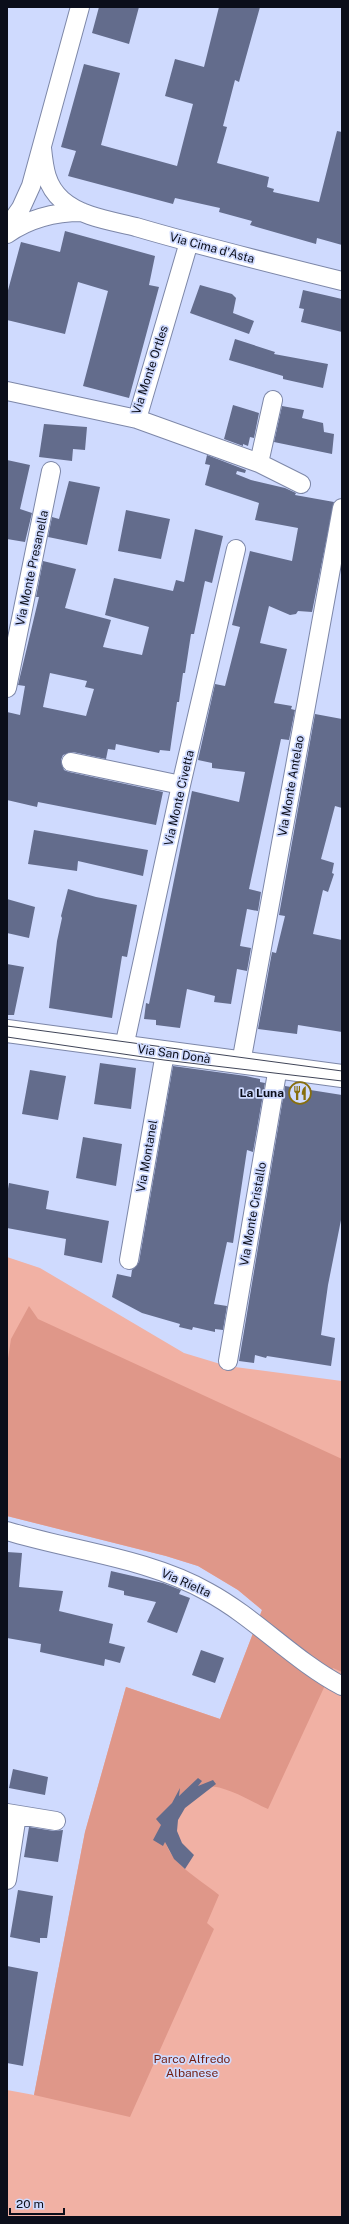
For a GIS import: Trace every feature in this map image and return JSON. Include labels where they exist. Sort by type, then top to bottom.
[{"type":"street","points":[[7,228],[21,208],[31,186],[80,7]]},
{"type":"street","points":[[42,148],[44,166],[51,188],[61,200],[82,212]]},
{"type":"street","points":[[7,234],[34,219],[53,214],[82,212]]},
{"type":"street","name":"Via Cima d'Asta","points":[[82,212],[189,242],[342,281]]},
{"type":"street","name":"Via Monte Ortles","points":[[7,391],[137,419],[189,242]]},
{"type":"street","points":[[259,463],[273,400]]},
{"type":"street","points":[[137,419],[259,463],[301,484]]},
{"type":"street","name":"Via Monte Presanella","points":[[7,688],[51,471]]},
{"type":"street","name":"Via Monte Antelao","points":[[241,1063],[342,508]]},
{"type":"street","name":"Via Monte Civetta","points":[[124,1047],[181,785],[236,549]]},
{"type":"street","points":[[71,762],[181,785]]},
{"type":"street","name":"Via San Donà","points":[[7,1031],[342,1076]]},
{"type":"street","name":"Via Montanel","points":[[129,1260],[165,1053]]},
{"type":"street","name":"Via Monte Cristallo","points":[[228,1361],[278,1067]]},
{"type":"street","name":"Via Rielta","points":[[7,1531],[146,1567],[183,1579],[224,1601],[302,1662],[342,1686]]},
{"type":"street","points":[[7,1880],[12,1814],[56,1821]]},
{"type":"green space","name":"Parco Alfredo Albanese","points":[[7,1257],[40,1268],[184,1353],[227,1366],[342,1381],[342,2217],[7,2217],[7,2090],[34,2095],[85,1832],[126,1687],[220,1719],[262,1610],[238,1590],[198,1566],[166,1556],[7,1516]]},
{"type":"shaded area","points":[[29,1306],[38,1319],[342,1459],[342,1672],[333,1668],[268,1809],[221,1788],[205,1786],[192,1789],[181,1794],[173,1802],[167,1812],[164,1823],[164,1835],[167,1847],[178,1863],[219,1895],[207,1923],[214,1929],[130,2117],[34,2095],[85,1832],[126,1687],[220,1719],[262,1610],[238,1590],[198,1566],[166,1556],[7,1516],[7,1365],[11,1339]]},
{"type":"building","points":[[99,7],[139,7],[129,44],[92,33]]},
{"type":"building","points":[[219,7],[260,7],[239,82],[235,80],[223,126],[227,127],[217,163],[269,177],[267,187],[274,189],[273,192],[319,202],[337,131],[342,132],[342,245],[317,238],[316,244],[250,225],[252,221],[219,212],[220,208],[175,198],[173,204],[68,176],[76,151],[61,147],[84,64],[120,73],[101,145],[177,166],[193,104],[165,96],[175,59],[204,67]]},
{"type":"building","points":[[65,231],[155,256],[149,285],[159,287],[129,398],[83,386],[108,291],[78,282],[65,334],[7,320],[7,294],[21,242],[60,252]]},
{"type":"building","points":[[200,285],[232,294],[236,298],[233,313],[254,321],[249,334],[190,313]]},
{"type":"building","points":[[303,290],[342,299],[342,332],[301,322],[304,309],[299,308]]},
{"type":"building","points":[[235,339],[275,352],[274,354],[328,364],[323,388],[283,379],[283,376],[229,360]]},
{"type":"building","points":[[233,405],[259,413],[254,438],[250,437],[248,446],[243,444],[243,446],[224,439]]},
{"type":"building","points":[[282,406],[304,410],[302,418],[323,423],[324,432],[334,434],[332,454],[274,442]]},
{"type":"building","points":[[44,424],[87,427],[85,450],[73,449],[72,461],[39,457]]},
{"type":"building","points":[[207,455],[246,470],[245,473],[237,471],[236,474],[251,480],[285,488],[296,493],[295,495],[334,502],[312,612],[298,611],[296,614],[290,615],[269,606],[260,643],[287,649],[274,703],[292,706],[291,709],[295,710],[289,740],[281,739],[249,889],[261,892],[258,911],[247,909],[240,946],[251,948],[247,971],[237,969],[231,1004],[214,1002],[215,996],[187,989],[180,1028],[156,1025],[156,1020],[144,1019],[146,1003],[149,1004],[192,791],[239,802],[245,772],[212,768],[212,763],[198,760],[215,684],[225,686],[240,627],[232,625],[250,551],[292,561],[298,528],[255,520],[259,503],[205,485],[210,465],[205,464]]},
{"type":"building","points":[[7,460],[30,465],[20,509],[32,513],[25,542],[7,539]]},
{"type":"building","points":[[69,481],[100,487],[87,545],[48,537],[52,517],[59,519]]},
{"type":"building","points":[[126,510],[170,519],[161,559],[118,551]]},
{"type":"building","points":[[195,529],[223,536],[212,583],[205,581],[194,634],[191,634],[185,673],[183,673],[179,702],[177,702],[170,751],[160,750],[159,753],[116,744],[115,750],[108,749],[106,759],[73,752],[63,755],[61,760],[64,770],[69,772],[163,792],[156,825],[38,802],[37,807],[7,800],[7,712],[20,715],[25,686],[18,685],[39,597],[36,597],[43,561],[76,569],[65,608],[111,620],[103,647],[142,655],[149,627],[105,615],[114,578],[173,591],[176,580],[184,582]],"holes":[[[50,673],[87,681],[85,687],[94,689],[86,716],[43,707]]]},
{"type":"building","points":[[315,714],[342,719],[342,808],[335,806],[321,859],[334,863],[332,873],[334,874],[328,892],[323,890],[313,934],[342,940],[342,1032],[298,1025],[297,1034],[258,1029],[272,952],[276,953],[285,916],[279,915]]},
{"type":"building","points":[[34,830],[148,850],[143,876],[78,861],[77,871],[28,864]]},
{"type":"building","points":[[68,889],[96,897],[137,905],[127,957],[122,956],[112,1018],[49,1008],[57,941],[62,918],[61,916]]},
{"type":"building","points":[[7,899],[35,907],[29,938],[7,933]]},
{"type":"building","points":[[7,964],[24,967],[14,1015],[7,1015]]},
{"type":"building","points":[[100,1063],[136,1068],[131,1109],[94,1104]]},
{"type":"building","points":[[173,1066],[246,1076],[260,1079],[260,1082],[265,1083],[253,1152],[247,1150],[233,1243],[227,1242],[214,1304],[227,1306],[223,1330],[215,1329],[215,1332],[193,1327],[192,1330],[179,1327],[180,1324],[142,1313],[112,1297],[117,1274],[131,1277],[132,1270],[139,1262]]},
{"type":"building","points":[[30,1070],[66,1076],[58,1120],[22,1114]]},
{"type":"building","points":[[285,1086],[342,1095],[342,1215],[328,1285],[321,1335],[335,1338],[331,1366],[267,1356],[266,1358],[255,1355],[254,1363],[239,1361]]},
{"type":"building","points":[[83,1137],[122,1144],[116,1186],[76,1178]]},
{"type":"building","points":[[9,1183],[49,1191],[46,1209],[109,1221],[102,1263],[64,1255],[66,1239],[7,1228],[7,1195]]},
{"type":"building","points":[[7,1552],[22,1553],[19,1587],[63,1591],[59,1611],[113,1624],[109,1643],[125,1647],[120,1663],[105,1659],[104,1666],[40,1652],[41,1644],[7,1638]]},
{"type":"building","points":[[111,1571],[163,1583],[181,1590],[179,1594],[190,1598],[177,1633],[147,1622],[156,1602],[124,1595],[124,1591],[108,1587]]},
{"type":"building","points":[[201,1650],[224,1658],[215,1683],[192,1675]]},
{"type":"building","points":[[13,1769],[48,1777],[45,1795],[9,1788]]},
{"type":"building","points":[[198,1778],[202,1781],[198,1786],[213,1780],[216,1784],[185,1808],[178,1820],[177,1831],[182,1843],[194,1855],[185,1869],[174,1859],[165,1842],[163,1846],[153,1840],[161,1825],[156,1819],[172,1803],[180,1788],[179,1796]]},
{"type":"building","points":[[29,1827],[54,1831],[63,1830],[58,1862],[24,1857]]},
{"type":"building","points":[[18,1890],[53,1896],[47,1938],[40,1938],[40,1943],[10,1937]]},
{"type":"building","points":[[7,1966],[38,1972],[23,2066],[7,2063]]},
{"type":"tram line","points":[[7,1026],[342,1071]]},
{"type":"tram line","points":[[7,1037],[164,1060],[342,1081]]},
{"type":"place","name":"La Luna","points":[[300,1093]]}]
